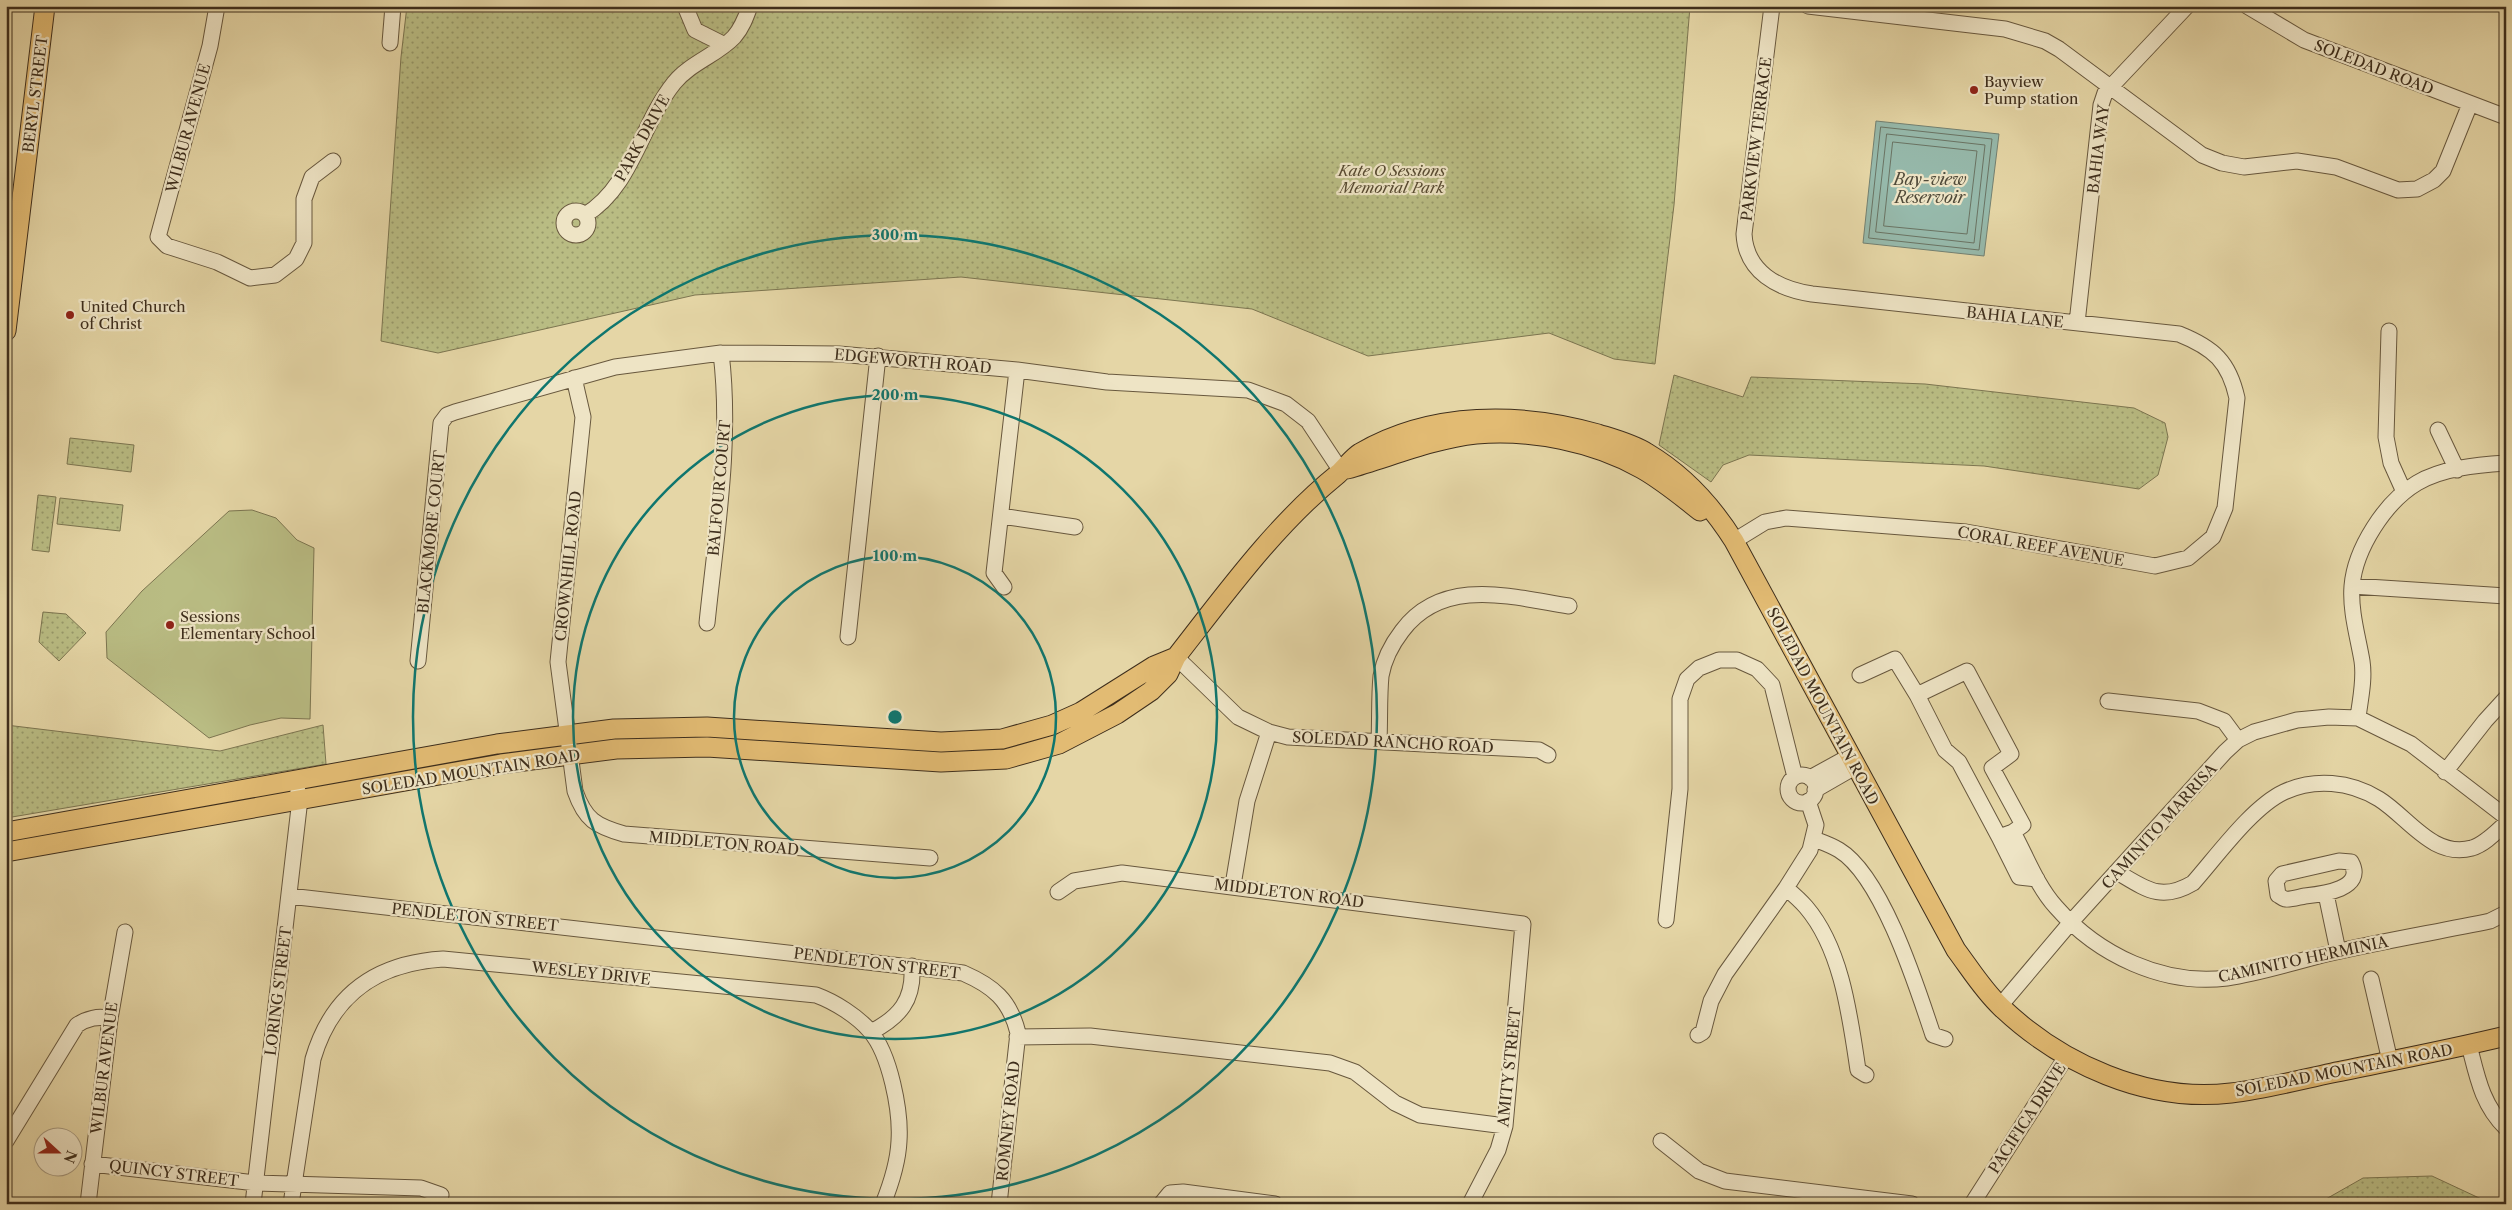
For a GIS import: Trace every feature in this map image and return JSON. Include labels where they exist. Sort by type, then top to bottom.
[{"type":"main road","name":"BERYL STREET","points":[[6,331],[10,263],[45,6]]},
{"type":"main road","name":"SOLEDAD MOUNTAIN ROAD","points":[[6,852],[500,764],[616,749],[707,747],[941,762],[1006,759],[1059,744],[1117,714],[1151,691],[1168,674],[1176,657],[1292,515],[1358,454],[1406,434],[1454,422],[1505,418],[1545,421],[1615,439],[1647,453],[1683,479],[1703,498],[1734,541],[1956,950],[1980,984],[2000,1006],[2034,1036],[2066,1057],[2097,1072],[2167,1091],[2230,1094],[2506,1036]]},
{"type":"main road","points":[[1341,471],[1416,447],[1476,434],[1519,434],[1548,438],[1609,454],[1640,468],[1669,486],[1734,541]]},
{"type":"main road","name":"SOLEDAD MOUNTAIN ROAD","points":[[6,832],[295,780],[430,758],[498,744],[614,729],[707,727],[941,742],[1002,739],[1052,725],[1081,712],[1154,666],[1176,657]]},
{"type":"street","name":"WILBUR AVENUE","points":[[217,6],[210,46],[158,237],[166,246],[217,262],[250,278],[275,275],[296,258],[304,243],[304,199],[312,178],[333,161]]},
{"type":"street","points":[[390,43],[393,6]]},
{"type":"street","points":[[684,6],[695,30],[724,45]]},
{"type":"street","name":"PARK DRIVE","points":[[585,215],[598,208],[625,173],[650,121],[675,82],[691,67],[735,36],[743,24],[750,6]]},
{"type":"street","name":"PARKVIEW TERRACE","points":[[1756,269],[1745,248],[1744,234],[1772,6]]},
{"type":"street","points":[[1808,6],[2005,29],[2052,45],[2202,155],[2222,163],[2244,167],[2297,162],[2336,166],[2398,190],[2417,189],[2434,180],[2443,171],[2470,104]]},
{"type":"street","name":"BAHIA WAY","points":[[2077,323],[2102,105],[2105,93],[2187,6]]},
{"type":"street","name":"SOLEDAD ROAD","points":[[2247,6],[2304,40],[2506,117]]},
{"type":"street","name":"BAHIA LANE","points":[[1756,269],[1769,280],[1796,292],[2180,334],[2200,342],[2224,362],[2233,381],[2237,398],[2236,408]]},
{"type":"street","points":[[2389,331],[2386,437],[2391,463],[2404,492]]},
{"type":"street","name":"EDGEWORTH ROAD","points":[[455,412],[615,367],[721,353],[878,356],[1016,370],[1108,382],[1248,390],[1286,404],[1308,421],[1341,471]]},
{"type":"street","name":"BALFOUR COURT","points":[[707,623],[726,431],[726,392],[721,353]]},
{"type":"street","points":[[848,637],[878,356]]},
{"type":"street","points":[[1004,586],[994,573],[1016,370]]},
{"type":"street","name":"CROWNHILL ROAD","points":[[569,756],[558,662],[583,417],[574,378]]},
{"type":"street","name":"CORAL REEF AVENUE","points":[[1734,541],[1766,522],[1786,518],[1966,532],[2155,566],[2188,558],[2213,537],[2225,508],[2236,408]]},
{"type":"street","name":"BLACKMORE COURT","points":[[418,661],[441,423],[447,415],[455,412]]},
{"type":"street","points":[[2438,430],[2457,470]]},
{"type":"street","points":[[2506,464],[2457,470],[2418,482],[2404,492],[2372,529],[2363,549],[2352,586],[2352,607],[2362,672],[2358,718],[2411,744],[2506,817]]},
{"type":"street","points":[[1001,516],[1075,527]]},
{"type":"street","points":[[2352,586],[2506,596]]},
{"type":"street","points":[[1378,741],[1382,674],[1392,645],[1408,623],[1432,604],[1467,594],[1489,594],[1569,606]]},
{"type":"street","name":"SOLEDAD RANCHO ROAD","points":[[1176,657],[1238,717],[1269,732],[1288,737],[1539,750],[1548,755]]},
{"type":"street","points":[[1860,675],[1895,659],[1917,695],[1945,750],[1959,762],[2006,835],[2023,825],[1992,768],[2011,754],[1967,671],[1917,695]]},
{"type":"street","points":[[1666,920],[1680,789],[1680,699],[1687,679],[1699,668],[1719,660],[1737,660],[1756,669],[1772,685],[1807,787],[1816,824],[1810,850],[1786,888],[1725,974],[1711,1001],[1703,1032],[1698,1035]]},
{"type":"street","points":[[2445,772],[2485,720],[2506,698]]},
{"type":"street","points":[[2108,701],[2198,710],[2224,721],[2238,740]]},
{"type":"street","name":"CAMINITO MARRISA","points":[[2000,1006],[2071,922],[2238,740],[2254,732],[2297,720],[2329,717],[2358,718]]},
{"type":"street","points":[[1233,885],[1247,801],[1269,732]]},
{"type":"street","name":"MIDDLETON ROAD","points":[[569,756],[580,806],[592,821],[624,834],[930,858]]},
{"type":"street","points":[[1807,787],[1853,762]]},
{"type":"street","name":"LORING STREET","points":[[253,1204],[300,799],[295,780]]},
{"type":"street","points":[[2117,872],[2149,891],[2166,894],[2183,889],[2193,884],[2259,809],[2282,792],[2314,783],[2337,783],[2379,799],[2435,844],[2451,850],[2474,848],[2506,823]]},
{"type":"street","name":"CAMINITO HERMINIA","points":[[2006,835],[2019,877],[2037,879],[2055,906],[2071,922],[2101,946],[2127,962],[2167,975],[2184,978],[2227,978],[2338,952],[2490,921],[2506,913]]},
{"type":"street","points":[[1814,839],[1840,850],[1864,873],[1905,951],[1933,1035],[1945,1039]]},
{"type":"street","points":[[2339,861],[2351,862],[2356,870],[2354,879],[2346,886],[2326,894],[2285,899],[2278,894],[2276,880],[2282,874],[2339,861]]},
{"type":"street","name":"MIDDLETON ROAD","points":[[1058,892],[1074,881],[1122,873],[1233,885],[1522,924]]},
{"type":"street","points":[[1786,888],[1806,907],[1835,960],[1848,1005],[1858,1070],[1866,1075]]},
{"type":"street","points":[[2326,894],[2338,952]]},
{"type":"street","name":"PENDLETON STREET","points":[[289,896],[963,972],[986,982],[1000,995],[1014,1018],[1017,1038]]},
{"type":"street","name":"AMITY STREET","points":[[1470,1204],[1498,1150],[1505,1126],[1522,924]]},
{"type":"street","name":"WILBUR AVENUE","points":[[88,1204],[110,1019],[125,932]]},
{"type":"street","name":"WESLEY DRIVE","points":[[291,1204],[313,1059],[318,1042],[338,1007],[359,986],[372,978],[416,961],[443,959],[816,995],[828,999],[871,1032],[888,1064],[899,1120],[899,1141],[892,1183],[882,1204]]},
{"type":"street","points":[[871,1032],[890,1022],[903,1007],[909,997],[912,966]]},
{"type":"street","points":[[2371,979],[2390,1061]]},
{"type":"street","points":[[6,1140],[77,1025],[84,1020],[103,1016],[110,1019]]},
{"type":"street","points":[[1017,1038],[1090,1036],[1330,1063],[1355,1072],[1395,1103],[1420,1115],[1505,1126]]},
{"type":"street","name":"ROMNEY ROAD","points":[[999,1204],[1017,1038]]},
{"type":"street","points":[[2469,1045],[2481,1091],[2495,1117],[2506,1128]]},
{"type":"street","name":"PACIFICA DRIVE","points":[[1972,1204],[2066,1057]]},
{"type":"street","points":[[1661,1141],[1699,1171],[1725,1181],[1912,1204]]},
{"type":"street","name":"QUINCY STREET","points":[[92,1164],[294,1186],[421,1188],[441,1195]]},
{"type":"street","points":[[1161,1204],[1170,1193],[1183,1192],[1275,1204]]},
{"type":"green space","name":"Kate O Sessions Memorial Park","points":[[407,6],[1690,6],[1674,205],[1655,364],[1614,359],[1549,333],[1368,356],[1252,309],[961,277],[695,295],[438,353],[381,341],[401,57]]},
{"type":"green space","points":[[1674,375],[1743,397],[1751,377],[1925,384],[2134,408],[2165,423],[2168,437],[2158,475],[2139,489],[1984,466],[1749,455],[1723,465],[1711,482],[1659,445]]},
{"type":"green space","points":[[70,438],[134,445],[131,472],[67,464]]},
{"type":"green space","points":[[38,495],[56,497],[49,552],[32,550]]},
{"type":"green space","points":[[60,498],[123,505],[120,531],[57,524]]},
{"type":"green space","points":[[252,510],[276,518],[297,540],[314,548],[310,719],[281,718],[250,725],[209,738],[107,658],[106,632],[142,591],[229,511]]},
{"type":"green space","points":[[43,612],[66,614],[86,633],[59,661],[39,642]]},
{"type":"green space","points":[[6,725],[220,751],[323,725],[326,764],[6,818]]},
{"type":"green space","points":[[2432,1176],[2492,1204],[2324,1204],[2326,1199],[2363,1178]]},
{"type":"water","name":"Bay-view Reservoir","points":[[1876,121],[1999,134],[1984,256],[1863,243]]},
{"type":"place","name":"Bayview Pump station","points":[[1974,90]]},
{"type":"place","name":"United Church of Christ","points":[[70,315]]},
{"type":"place","name":"Sessions Elementary School","points":[[170,625]]}]
